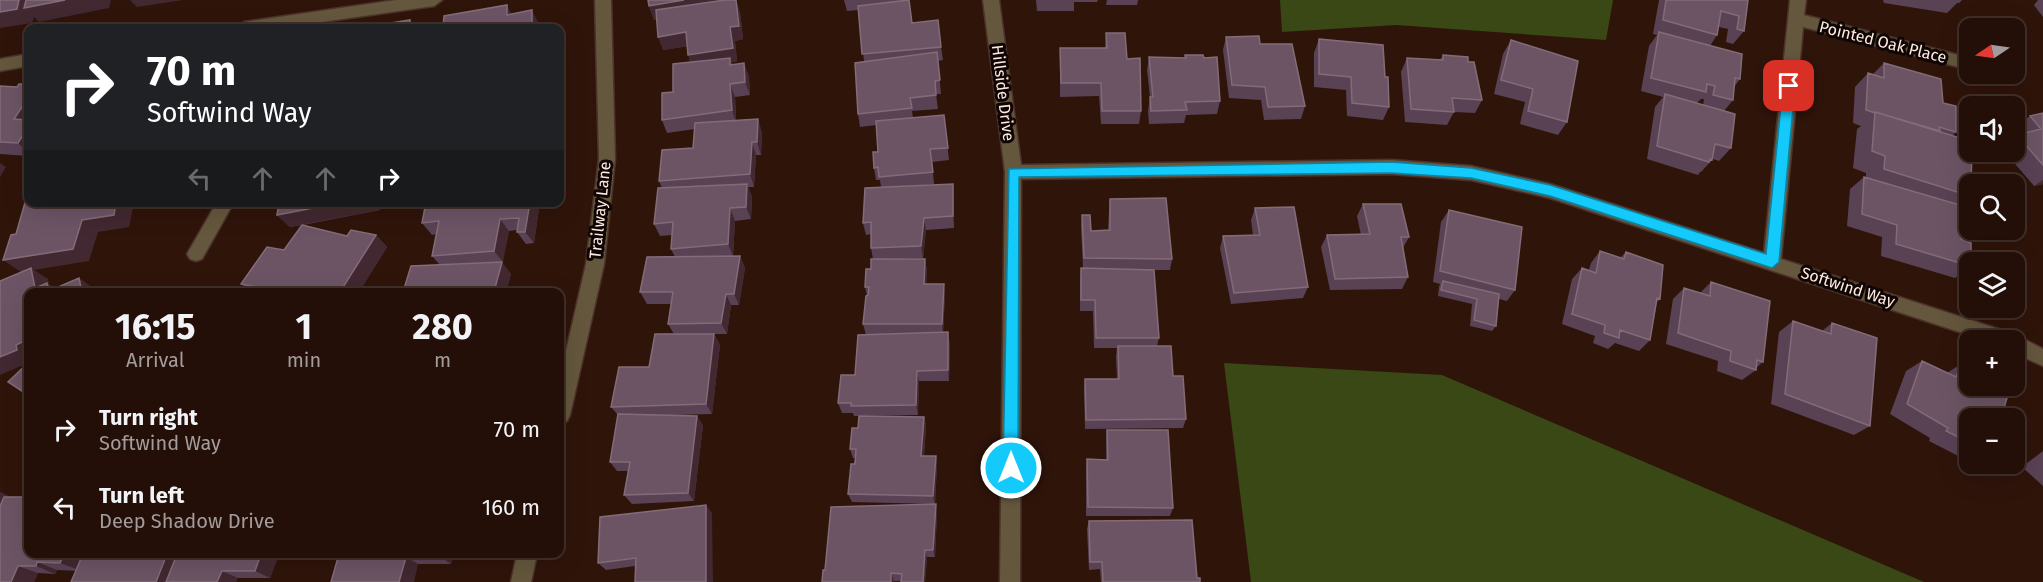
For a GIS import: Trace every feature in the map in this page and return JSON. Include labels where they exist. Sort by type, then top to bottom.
[{"type":"street","points":[[286,24],[434,0]]},
{"type":"street","name":"Trailway Lane","points":[[564,398],[595,264],[607,159],[603,0]]},
{"type":"street","name":"Hillside Drive","points":[[991,0],[1013,172],[1010,582]]},
{"type":"street","points":[[1772,262],[1798,0]]},
{"type":"street","name":"Pointed Oak Place","points":[[1796,20],[1959,61]]},
{"type":"street","points":[[0,65],[24,61]]},
{"type":"street","name":"Softwind Way","points":[[1013,172],[1391,167],[1471,173],[1550,191],[1977,330]]},
{"type":"street","points":[[196,254],[223,207]]},
{"type":"street","points":[[2025,349],[2043,358]]},
{"type":"street","points":[[521,582],[526,558]]},
{"type":"green space","points":[[1280,0],[1613,0],[1606,40],[1396,25],[1282,32]]},
{"type":"green space","points":[[1224,363],[1442,375],[1924,582],[1251,582]]},
{"type":"building","points":[[0,0],[19,0],[17,9],[0,12]]},
{"type":"building","points":[[26,0],[65,0],[24,8]]},
{"type":"building","points":[[648,0],[684,0],[649,6]]},
{"type":"building","points":[[736,0],[739,26],[730,27],[733,48],[688,55],[686,32],[658,37],[656,10]]},
{"type":"building","points":[[909,0],[912,23],[938,20],[941,47],[862,54],[858,6]]},
{"type":"building","points":[[1666,0],[1748,0],[1744,31],[1737,29],[1739,16],[1721,11],[1717,35],[1663,20]]},
{"type":"building","points":[[507,5],[507,15],[532,10],[532,24],[443,24],[444,16]]},
{"type":"building","points":[[410,20],[410,24],[385,24]]},
{"type":"building","points":[[1659,32],[1742,54],[1740,79],[1735,78],[1733,100],[1713,95],[1715,86],[1707,84],[1706,92],[1651,78]]},
{"type":"building","points":[[1106,33],[1125,33],[1127,59],[1140,58],[1141,111],[1102,111],[1101,83],[1061,83],[1060,48],[1107,48]]},
{"type":"building","points":[[1259,36],[1260,44],[1292,44],[1305,106],[1268,107],[1265,87],[1232,85],[1226,37]]},
{"type":"building","points":[[1319,39],[1383,45],[1385,77],[1388,77],[1389,107],[1352,103],[1351,77],[1319,74]]},
{"type":"building","points":[[1511,40],[1578,61],[1567,122],[1528,111],[1533,89],[1501,80]]},
{"type":"building","points":[[937,52],[940,80],[935,81],[936,95],[910,98],[912,108],[858,114],[855,63]]},
{"type":"building","points":[[1185,55],[1203,55],[1204,58],[1217,57],[1220,101],[1185,102],[1187,110],[1151,111],[1150,97],[1153,97],[1149,57],[1186,58]]},
{"type":"building","points":[[1443,55],[1468,57],[1468,62],[1474,62],[1482,100],[1452,98],[1454,112],[1411,109],[1407,58],[1443,60]]},
{"type":"building","points":[[730,58],[730,65],[744,63],[745,82],[730,84],[732,110],[662,120],[662,93],[673,92],[673,64]]},
{"type":"building","points":[[1884,63],[1941,79],[1943,103],[1956,106],[1956,132],[1939,127],[1940,131],[1866,110],[1868,73],[1884,78]]},
{"type":"building","points":[[19,84],[24,84],[24,104],[14,119],[24,120],[24,133],[18,143],[0,142],[0,86],[17,87]]},
{"type":"building","points":[[1665,94],[1735,114],[1731,148],[1715,144],[1712,160],[1710,159],[1709,162],[1657,146]]},
{"type":"building","points":[[1875,112],[1959,138],[1959,162],[1972,162],[1971,174],[1959,174],[1959,193],[1884,169],[1885,156],[1872,151]]},
{"type":"building","points":[[2043,113],[2043,165],[2025,144],[2025,133],[2041,129],[2030,116]]},
{"type":"building","points":[[944,115],[948,148],[930,149],[933,172],[879,177],[878,167],[874,168],[873,152],[878,152],[876,121]]},
{"type":"building","points":[[758,119],[757,142],[752,142],[750,174],[659,181],[662,150],[693,148],[695,123]]},
{"type":"building","points":[[1864,177],[1959,205],[1959,240],[1971,243],[1971,252],[1959,252],[1959,263],[1896,244],[1897,225],[1862,214]]},
{"type":"building","points":[[747,184],[746,207],[730,208],[728,244],[671,249],[673,222],[654,224],[658,188]]},
{"type":"building","points":[[953,184],[953,216],[924,218],[921,246],[871,248],[871,222],[863,223],[865,188]]},
{"type":"building","points":[[1166,198],[1172,259],[1084,258],[1082,215],[1090,215],[1091,231],[1110,230],[1110,199]]},
{"type":"building","points":[[1363,204],[1401,204],[1409,237],[1401,237],[1408,277],[1335,279],[1327,235],[1370,234]]},
{"type":"building","points":[[24,206],[115,207],[114,215],[82,220],[73,249],[3,260],[11,235],[16,234]]},
{"type":"building","points":[[278,207],[318,207],[277,215]]},
{"type":"building","points":[[425,207],[529,207],[525,232],[517,232],[519,218],[500,219],[494,251],[432,256],[439,221],[422,223]]},
{"type":"building","points":[[1294,207],[1308,287],[1234,293],[1223,236],[1260,235],[1255,208]]},
{"type":"building","points":[[1449,210],[1522,227],[1515,290],[1440,271]]},
{"type":"building","points":[[302,225],[347,236],[351,230],[376,235],[343,288],[263,288],[241,284],[267,247],[284,250]]},
{"type":"building","points":[[1600,251],[1624,259],[1626,252],[1663,265],[1660,299],[1657,298],[1650,340],[1620,330],[1619,338],[1604,333],[1605,325],[1572,314],[1582,268],[1596,273]]},
{"type":"building","points":[[740,256],[734,294],[726,294],[721,323],[668,324],[673,292],[640,292],[647,257]]},
{"type":"building","points":[[871,259],[925,259],[924,284],[944,284],[942,324],[863,324],[869,287],[865,287],[866,269],[871,269]]},
{"type":"building","points":[[502,262],[495,288],[404,288],[411,266]]},
{"type":"building","points":[[31,268],[35,288],[24,288],[24,341],[16,345],[17,350],[0,357],[0,281]]},
{"type":"building","points":[[1081,268],[1154,270],[1159,338],[1096,338],[1095,300],[1081,300]]},
{"type":"building","points":[[79,278],[81,288],[56,288]]},
{"type":"building","points":[[1443,281],[1499,294],[1496,326],[1474,320],[1477,299],[1441,290]]},
{"type":"building","points":[[1711,282],[1770,301],[1763,362],[1757,360],[1756,370],[1730,361],[1731,351],[1678,333],[1684,288],[1710,296]]},
{"type":"building","points":[[47,283],[48,288],[35,288]]},
{"type":"building","points":[[1793,321],[1831,334],[1832,323],[1877,338],[1870,426],[1785,394]]},
{"type":"building","points":[[948,332],[948,370],[917,371],[916,405],[851,406],[851,403],[838,403],[841,375],[855,375],[858,335]]},
{"type":"building","points":[[655,334],[714,334],[706,404],[611,407],[619,367],[649,367]]},
{"type":"building","points":[[1118,346],[1171,346],[1173,376],[1183,376],[1186,419],[1086,420],[1085,379],[1119,379]]},
{"type":"building","points":[[1922,361],[1956,377],[1959,369],[1959,396],[2008,396],[2004,408],[1959,408],[1959,438],[1946,431],[1948,428],[1907,404]]},
{"type":"building","points":[[24,367],[24,392],[8,382]]},
{"type":"building","points":[[618,414],[697,416],[688,493],[624,495],[630,462],[610,462]]},
{"type":"building","points":[[859,416],[924,417],[921,456],[936,456],[933,496],[848,494],[851,464],[855,464],[856,449],[850,449],[852,428],[858,428]]},
{"type":"building","points":[[1107,430],[1168,430],[1173,508],[1088,507],[1087,459],[1108,460]]},
{"type":"building","points":[[4,497],[24,497],[24,558],[62,558],[60,563],[37,562],[36,566],[18,566],[11,582],[0,582],[0,506]]},
{"type":"building","points":[[936,504],[933,550],[925,550],[923,582],[901,582],[902,574],[891,573],[891,582],[822,582],[831,507]]},
{"type":"building","points":[[706,505],[706,582],[635,582],[636,558],[598,563],[600,517]]},
{"type":"building","points":[[1192,520],[1197,578],[1200,578],[1200,582],[1103,582],[1102,562],[1090,562],[1089,521]]},
{"type":"building","points":[[81,558],[165,558],[156,582],[71,582]]},
{"type":"building","points":[[175,558],[260,558],[255,571],[222,571],[217,582],[166,582]]},
{"type":"building","points":[[338,558],[406,558],[399,582],[331,582]]},
{"type":"route","points":[[1011,468],[1013,172],[1391,167],[1471,173],[1550,191],[1772,262],[1789,86]]}]
